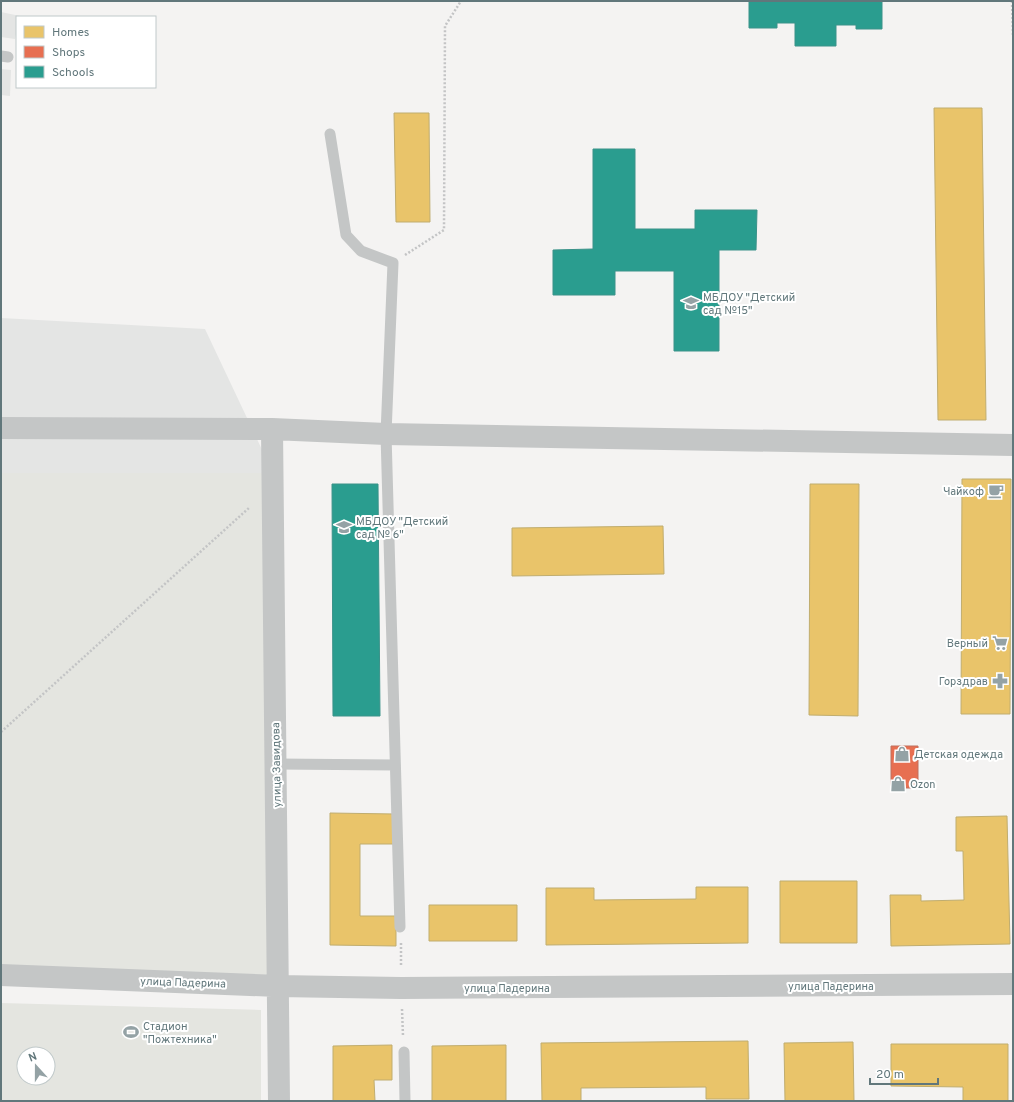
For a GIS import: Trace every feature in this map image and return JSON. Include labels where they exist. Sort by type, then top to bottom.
[{"type":"street","points":[[1,428],[272,428],[386,434],[1013,445]]},
{"type":"street","name":"улица Завидова","points":[[272,428],[279,1101]]},
{"type":"street","name":"улица Падерина","points":[[1,975],[278,986],[409,988],[1013,984]]},
{"type":"lane","points":[[330,134],[346,235],[361,251],[393,262],[386,434],[400,927]]},
{"type":"lane","points":[[276,764],[395,765]]},
{"type":"lane","points":[[404,1052],[404,1101]]},
{"type":"path","points":[[393,262],[444,230],[445,26],[461,1]]},
{"type":"path","points":[[1012,1],[1013,36]]},
{"type":"path","points":[[1,732],[273,487]]},
{"type":"shaded area","points":[[1,12],[20,16],[16,16],[15,39],[1,37]]},
{"type":"shaded area","points":[[1,69],[11,70],[10,96],[1,95]]},
{"type":"shaded area","points":[[1,318],[205,329],[273,473],[1,473]]},
{"type":"shaded area","points":[[1,473],[273,473],[278,986],[1,975]]},
{"type":"shaded area","name":"Стадион \"Пожтехника\"","points":[[1,1003],[261,1010],[261,1101],[1,1101]]},
{"type":"building: Homes","points":[[934,108],[982,108],[986,420],[938,420]]},
{"type":"building: Homes","points":[[394,113],[429,113],[430,222],[396,222]]},
{"type":"building: Homes","points":[[962,479],[1011,479],[1010,714],[961,714]]},
{"type":"building: Homes","points":[[810,484],[859,484],[858,716],[809,715]]},
{"type":"building: Homes","points":[[663,526],[664,574],[512,576],[512,528]]},
{"type":"building: Homes","points":[[330,813],[395,814],[395,844],[360,844],[360,916],[396,916],[396,946],[330,945]]},
{"type":"building: Homes","points":[[1007,816],[1010,944],[891,946],[890,895],[921,895],[921,901],[964,900],[963,851],[956,851],[956,817]]},
{"type":"building: Homes","points":[[780,881],[857,881],[857,943],[780,943]]},
{"type":"building: Homes","points":[[696,887],[748,887],[748,943],[546,945],[546,888],[594,888],[594,900],[696,899]]},
{"type":"building: Homes","points":[[429,905],[517,905],[517,941],[429,941]]},
{"type":"building: Homes","points":[[748,1041],[749,1099],[706,1099],[706,1087],[581,1088],[581,1101],[542,1101],[541,1043]]},
{"type":"building: Homes","points":[[853,1042],[854,1101],[785,1101],[784,1043]]},
{"type":"building: Homes","points":[[891,1044],[1008,1044],[1008,1101],[963,1101],[963,1087],[891,1086]]},
{"type":"building: Homes","points":[[392,1045],[392,1080],[374,1080],[375,1101],[333,1101],[333,1046]]},
{"type":"building: Homes","points":[[506,1045],[506,1101],[432,1101],[432,1046]]},
{"type":"building: Shops","points":[[891,746],[918,746],[918,788],[891,788]]},
{"type":"building: Schools","points":[[749,1],[882,1],[882,29],[856,29],[856,25],[836,25],[836,46],[795,46],[795,23],[777,23],[777,28],[749,28]]},
{"type":"building: Schools","points":[[593,149],[635,149],[635,229],[695,229],[695,210],[757,210],[756,250],[719,250],[719,351],[674,351],[674,271],[615,271],[615,295],[553,295],[553,250],[593,249]]},
{"type":"building: Schools","points":[[332,484],[378,484],[380,716],[333,716]]},
{"type":"place","name":"МБДОУ \"Детский сад №15\"","points":[[691,303]]},
{"type":"place","name":"Чайкоф","points":[[996,491]]},
{"type":"place","name":"МБДОУ \"Детский сад № 6\"","points":[[344,527]]},
{"type":"place","name":"Верный","points":[[1000,643]]},
{"type":"place","name":"Горздрав","points":[[1000,681]]},
{"type":"place","name":"Детская одежда","points":[[902,754]]},
{"type":"place","name":"Ozon","points":[[898,784]]},
{"type":"place","name":"Стадион \"Пожтехника\"","points":[[131,1032]]}]
